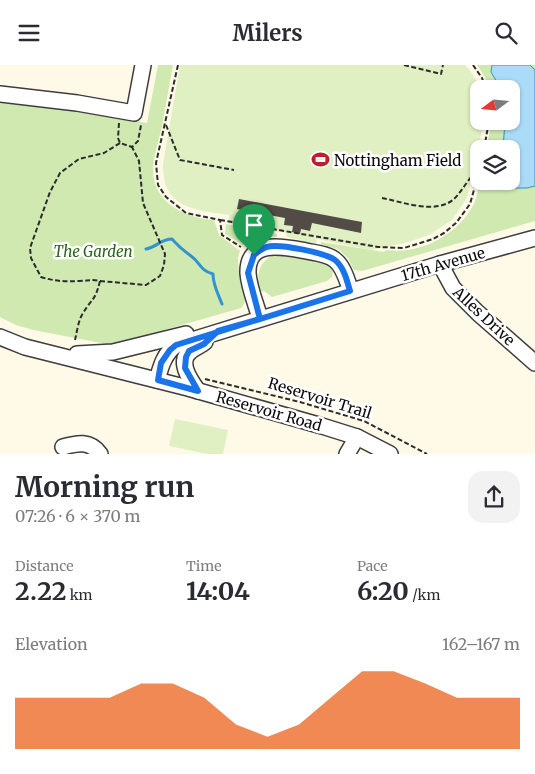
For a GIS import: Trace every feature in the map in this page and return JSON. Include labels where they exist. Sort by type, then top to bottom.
[{"type":"street","points":[[0,95],[77,103],[134,113],[143,65]]},
{"type":"street","name":"17th Avenue","points":[[158,380],[161,363],[176,345],[440,264],[535,238]]},
{"type":"street","points":[[260,319],[248,273],[254,255],[268,247],[276,245],[327,255],[341,267],[350,291]]},
{"type":"street","name":"Alles Drive","points":[[440,264],[453,288],[535,363]]},
{"type":"street","points":[[57,355],[107,353],[199,331],[218,331]]},
{"type":"street","points":[[200,385],[185,368],[186,357],[189,351],[204,344],[218,331]]},
{"type":"street","name":"Reservoir Road","points":[[0,337],[25,347],[158,380],[200,385],[357,437],[390,454]]},
{"type":"street","points":[[347,454],[357,437]]},
{"type":"street","points":[[63,447],[83,443],[91,445],[100,454]]},
{"type":"path","points":[[178,65],[156,163],[158,185],[166,197],[186,213],[378,247],[404,248],[433,239],[444,233],[456,223],[470,204],[474,190]]},
{"type":"path","points":[[404,65],[441,73],[443,65]]},
{"type":"path","points":[[474,65],[483,80]]},
{"type":"path","points":[[119,120],[117,131],[120,143]]},
{"type":"path","points":[[132,147],[138,141],[142,125],[134,123]]},
{"type":"path","points":[[166,125],[180,160],[234,170]]},
{"type":"path","points":[[120,143],[132,147],[139,161],[143,203],[164,254],[164,265],[160,276],[146,285],[92,279],[54,281],[41,277],[31,258],[30,248],[50,192],[60,173],[80,159],[104,153],[120,143]]},
{"type":"path","points":[[382,198],[430,207],[438,206],[454,199],[470,180]]},
{"type":"path","points":[[220,220],[222,235],[241,247]]},
{"type":"path","points":[[75,341],[84,313],[96,297],[100,281]]},
{"type":"path","name":"Reservoir Trail","points":[[200,385],[300,402],[364,421],[427,454]]},
{"type":"green space","name":"The Garden","points":[[158,65],[173,65],[162,126],[154,157],[154,180],[158,191],[172,206],[192,216],[214,220],[219,235],[240,251],[238,266],[245,296],[241,308],[112,345],[33,330],[16,325],[0,317],[0,103],[66,108],[147,123]]},
{"type":"green space","name":"Nottingham Field","points":[[180,65],[465,65],[476,80],[470,80],[470,130],[482,130],[480,140],[470,140],[470,184],[467,198],[452,220],[429,235],[405,243],[371,250],[317,239],[316,244],[287,237],[286,233],[228,223],[229,215],[192,208],[174,198],[168,190],[164,179],[163,164]]},
{"type":"green space","points":[[477,65],[535,65],[535,221],[362,271],[354,270],[348,258],[338,249],[321,245],[321,242],[384,252],[386,250],[399,251],[425,246],[437,241],[458,225],[474,204],[478,190],[520,190],[520,140],[488,140],[490,130],[520,130],[520,80],[486,80]]},
{"type":"green space","points":[[226,224],[277,234],[277,237],[256,236],[243,245],[225,234]]},
{"type":"green space","points":[[282,254],[329,263],[335,270],[332,277],[327,281],[272,297],[264,291],[260,292],[259,272],[264,262],[269,258]]},
{"type":"green space","points":[[175,419],[228,430],[223,454],[207,454],[169,446]]},
{"type":"water","points":[[492,65],[530,65],[535,70],[535,186],[520,188],[520,140],[504,140],[504,130],[520,130],[520,80],[496,80],[491,72]]},
{"type":"building","points":[[239,199],[362,222],[361,233],[312,223],[310,231],[301,229],[300,234],[292,232],[293,226],[284,225],[285,218],[237,209]]},
{"type":"waterway","points":[[146,249],[165,240],[172,239],[203,268],[213,274],[215,286],[222,304]]},
{"type":"place","name":"Nottingham Field","points":[[320,160]]},
{"type":"route","points":[[254,255],[248,273],[250,283],[260,319],[218,331],[204,344],[189,351],[186,357],[185,368],[198,391],[158,380],[161,363],[176,345],[218,331],[350,291],[341,267],[327,255],[276,245],[254,255]]}]
